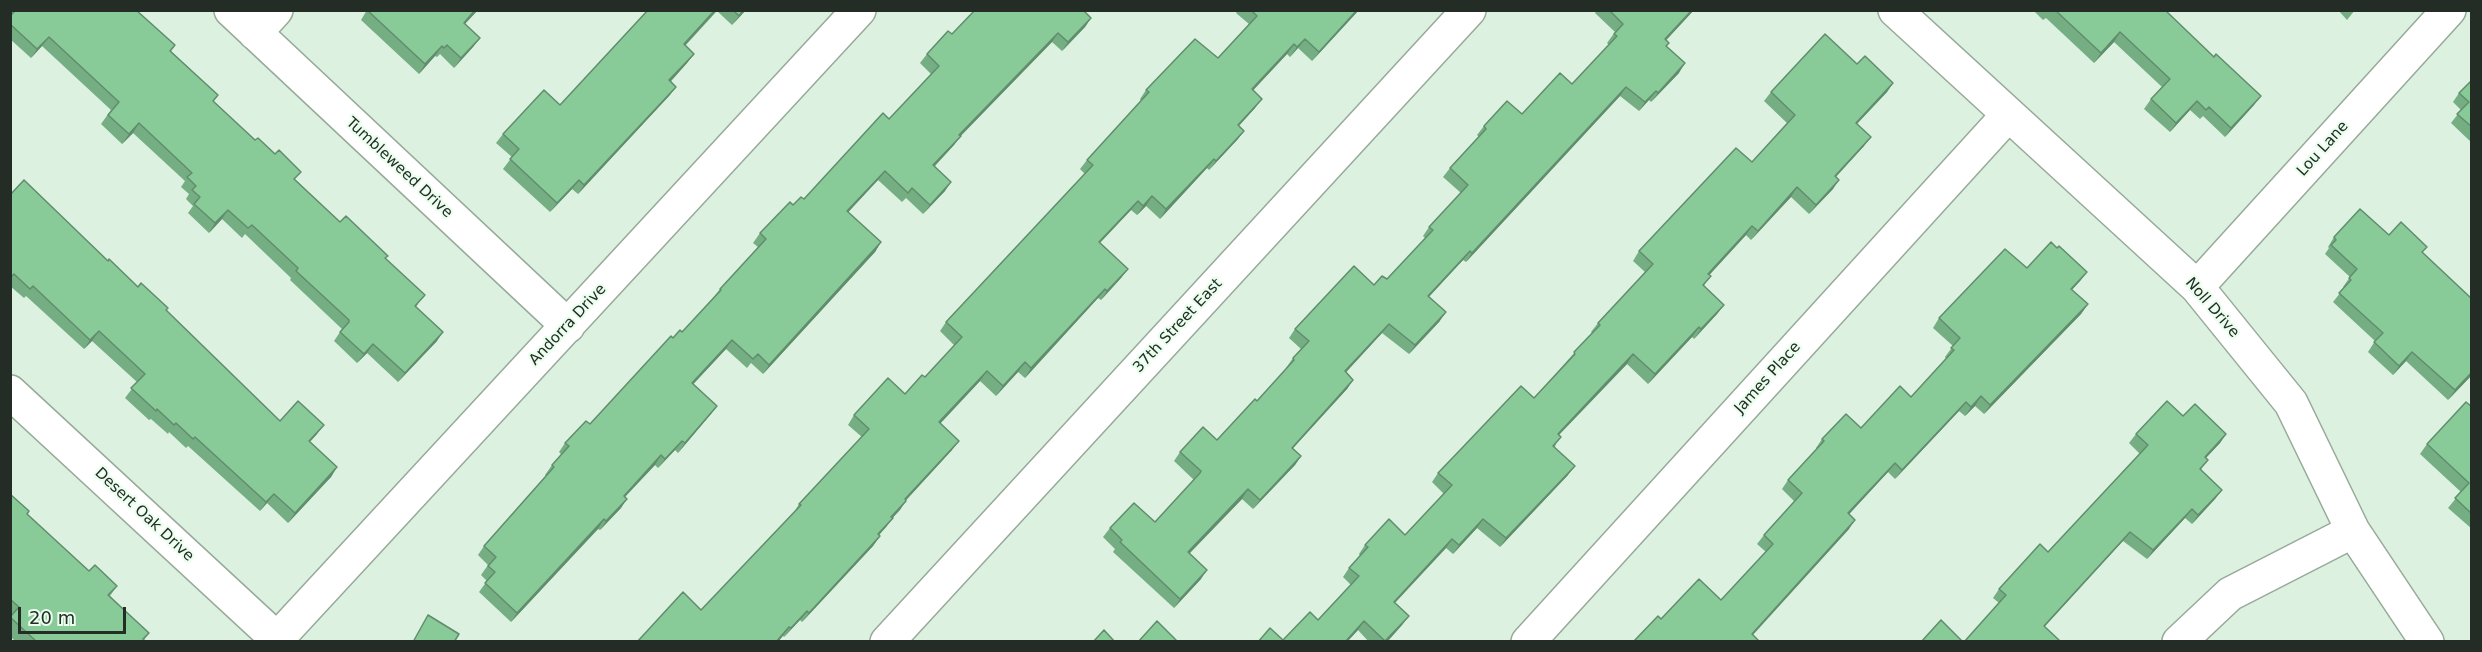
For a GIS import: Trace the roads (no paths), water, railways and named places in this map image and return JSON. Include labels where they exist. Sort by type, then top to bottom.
[{"type":"street","name":"Tumbleweed Drive","points":[[231,10],[266,22],[568,326]]},
{"type":"street","name":"Andorra Drive","points":[[277,639],[859,10]]},
{"type":"street","name":"37th Street East","points":[[887,642],[1469,10]]},
{"type":"street","name":"Noll Drive","points":[[1895,10],[2197,287],[2291,403],[2353,531],[2427,642]]},
{"type":"street","name":"Lou Lane","points":[[2197,287],[2450,10]]},
{"type":"street","name":"James Place","points":[[1528,642],[2008,116]]},
{"type":"street","name":"Desert Oak Drive","points":[[10,392],[277,639]]},
{"type":"street","points":[[2179,642],[2230,594],[2353,531]]}]
